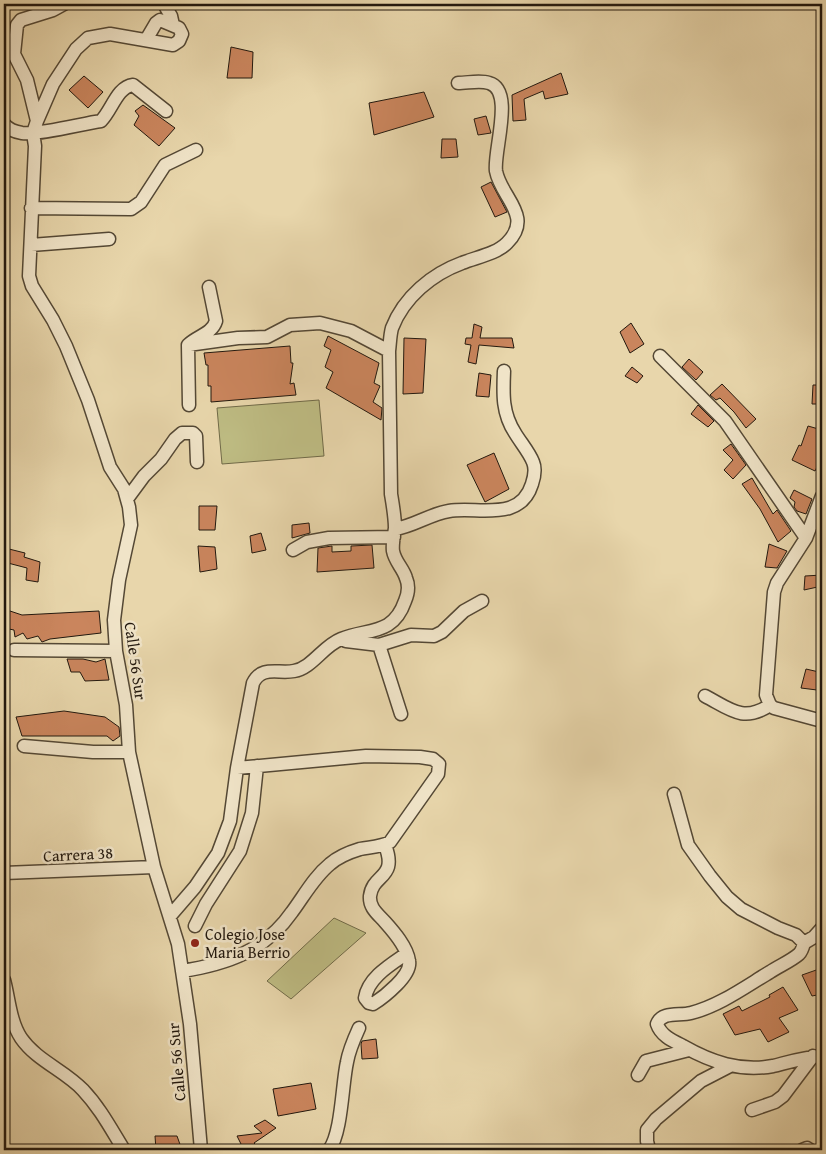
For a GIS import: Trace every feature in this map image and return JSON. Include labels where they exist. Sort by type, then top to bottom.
[{"type":"street","name":"Calle 56 Sur","points":[[64,4],[53,10],[21,20],[17,25],[14,54],[27,80],[35,127],[29,276],[32,286],[66,346],[88,400],[110,468],[124,489],[127,499],[131,525],[114,620],[116,651],[126,705],[129,752],[154,867],[178,944],[190,1024],[201,1150]]},
{"type":"street","points":[[164,4],[171,16],[172,24]]},
{"type":"street","points":[[35,127],[54,84],[76,49],[88,38],[110,34],[173,45],[179,42],[182,34],[179,28],[160,20],[146,40]]},
{"type":"street","points":[[170,916],[195,887],[218,853],[230,821],[236,768],[253,682],[257,675],[264,672],[294,671],[304,668],[339,640],[352,635],[371,632],[384,626],[398,617],[408,593],[406,578],[396,562],[393,550],[395,514],[391,494],[389,350],[392,329],[401,312],[419,289],[440,272],[498,249],[507,243],[518,226],[518,217],[500,183],[496,171],[496,159],[500,143],[502,103],[500,92],[488,82],[458,83]]},
{"type":"street","points":[[4,124],[7,128],[20,133],[35,127],[101,121],[107,115],[120,92],[127,86],[133,85],[166,111]]},
{"type":"street","points":[[31,208],[132,209],[141,202],[165,164],[196,150]]},
{"type":"street","points":[[31,245],[109,239]]},
{"type":"street","points":[[189,406],[188,345],[192,340],[210,331],[216,321],[209,287]]},
{"type":"street","points":[[188,345],[238,338],[267,337],[290,325],[320,322],[351,331],[389,350]]},
{"type":"street","points":[[660,356],[725,421],[806,538]]},
{"type":"street","points":[[293,550],[307,542],[329,538],[394,533],[434,515],[451,511],[501,511],[517,504],[530,492],[534,479],[534,464],[506,417],[502,398],[504,371]]},
{"type":"street","points":[[127,499],[144,476],[182,433],[193,433],[196,436],[197,462]]},
{"type":"street","points":[[822,496],[806,538],[777,583],[774,592],[766,695],[770,705],[778,709],[822,721]]},
{"type":"street","points":[[339,640],[379,645],[411,635],[434,636],[442,632],[464,611],[482,601]]},
{"type":"street","points":[[379,645],[401,714]]},
{"type":"street","points":[[14,650],[116,651]]},
{"type":"street","points":[[705,696],[738,713],[747,715],[759,712],[770,705]]},
{"type":"street","points":[[24,746],[93,752],[129,752]]},
{"type":"street","points":[[182,971],[217,964],[248,952],[264,943],[282,926],[329,864],[344,855],[360,849],[384,845],[397,834],[405,819],[438,774],[439,764],[433,759],[420,757],[366,756],[236,768]]},
{"type":"street","points":[[195,926],[206,904],[240,851],[252,813],[257,766]]},
{"type":"street","points":[[674,794],[688,845],[727,897],[741,909],[796,935],[804,944]]},
{"type":"street","points":[[384,845],[389,856],[389,865],[373,888],[370,897],[372,909],[386,923],[401,943],[406,954]]},
{"type":"street","name":"Carrera 38","points":[[4,873],[154,867]]},
{"type":"street","points":[[818,1056],[758,1068],[730,1066],[689,1050],[662,1032],[657,1024],[659,1019],[664,1016],[689,1014],[702,1010],[739,991],[792,959],[801,952],[804,944],[822,928]]},
{"type":"street","points":[[4,980],[12,1020],[21,1038],[35,1054],[82,1088],[100,1110],[124,1150]]},
{"type":"street","points":[[329,1150],[338,1119],[350,1048],[359,1028]]},
{"type":"street","points":[[638,1075],[646,1061],[689,1050]]},
{"type":"street","points":[[752,1110],[775,1102],[783,1096],[818,1056]]},
{"type":"street","points":[[649,1150],[646,1141],[647,1130],[656,1120],[701,1081],[730,1066]]},
{"type":"street","points":[[802,1150],[807,1148],[810,1150]]},
{"type":"shaded area","points":[[319,400],[324,456],[222,464],[217,408]]},
{"type":"shaded area","points":[[334,918],[366,933],[291,999],[267,981]]},
{"type":"building","points":[[231,47],[253,52],[252,78],[227,78]]},
{"type":"building","points":[[561,73],[568,94],[545,99],[543,91],[524,99],[526,120],[513,121],[512,95]]},
{"type":"building","points":[[84,76],[103,92],[88,108],[69,90]]},
{"type":"building","points":[[424,92],[434,117],[374,135],[369,103]]},
{"type":"building","points":[[143,105],[175,128],[159,146],[134,125],[139,116],[135,111]]},
{"type":"building","points":[[486,116],[491,133],[478,135],[474,119]]},
{"type":"building","points":[[442,139],[456,139],[458,157],[441,158]]},
{"type":"building","points":[[491,182],[507,212],[495,217],[481,187]]},
{"type":"building","points":[[631,323],[644,344],[630,353],[620,332]]},
{"type":"building","points":[[474,324],[482,327],[480,338],[512,338],[514,348],[479,345],[476,364],[468,362],[471,345],[465,344],[466,338],[472,338]]},
{"type":"building","points":[[328,336],[379,363],[374,383],[380,386],[373,402],[382,408],[381,420],[326,388],[333,372],[325,367],[331,350],[324,346]]},
{"type":"building","points":[[404,338],[426,339],[423,393],[403,394]]},
{"type":"building","points":[[290,346],[291,363],[293,363],[290,384],[294,383],[296,395],[211,402],[211,386],[208,386],[208,365],[206,365],[204,353]]},
{"type":"building","points":[[689,359],[703,372],[696,380],[682,367]]},
{"type":"building","points":[[632,367],[643,376],[637,383],[625,376]]},
{"type":"building","points":[[479,373],[491,375],[489,397],[476,396]]},
{"type":"building","points":[[722,384],[756,419],[746,428],[720,398],[716,400],[710,395]]},
{"type":"building","points":[[813,385],[822,385],[822,404],[812,404]]},
{"type":"building","points":[[698,405],[714,421],[708,427],[691,414]]},
{"type":"building","points":[[808,426],[822,430],[822,457],[815,471],[792,460],[799,445],[801,446]]},
{"type":"building","points":[[731,444],[746,465],[733,479],[724,470],[733,460],[723,450]]},
{"type":"building","points":[[494,453],[509,489],[485,502],[467,465]]},
{"type":"building","points":[[752,478],[773,514],[777,510],[791,531],[778,542],[760,509],[742,484]]},
{"type":"building","points":[[794,490],[812,499],[806,514],[797,511],[794,507],[795,502],[790,498]]},
{"type":"building","points":[[199,506],[217,506],[215,530],[199,530]]},
{"type":"building","points":[[309,523],[310,533],[292,538],[292,525]]},
{"type":"building","points":[[261,533],[266,550],[252,553],[250,536]]},
{"type":"building","points":[[769,544],[787,551],[777,568],[765,567]]},
{"type":"building","points":[[372,545],[374,568],[317,572],[318,548],[332,546],[332,552],[351,551],[351,546]]},
{"type":"building","points":[[198,546],[215,547],[217,569],[200,572]]},
{"type":"building","points":[[9,549],[25,553],[24,557],[40,562],[38,582],[26,580],[27,568],[4,562]]},
{"type":"building","points":[[822,575],[822,586],[804,590],[805,576]]},
{"type":"building","points":[[4,609],[22,615],[99,611],[101,633],[50,639],[42,642],[38,636],[27,639],[23,633],[15,637],[14,630],[4,628]]},
{"type":"building","points":[[67,659],[83,659],[96,662],[105,659],[109,680],[85,681],[80,672],[71,672]]},
{"type":"building","points":[[806,669],[819,672],[817,690],[801,688]]},
{"type":"building","points":[[64,711],[105,717],[119,727],[120,736],[113,741],[107,736],[22,736],[16,717]]},
{"type":"building","points":[[822,968],[822,994],[812,996],[802,975]]},
{"type":"building","points":[[783,987],[798,1010],[779,1018],[789,1032],[768,1042],[760,1029],[735,1035],[723,1014],[739,1006],[742,1011],[770,997],[769,995]]},
{"type":"building","points":[[376,1039],[378,1058],[362,1059],[362,1041]]},
{"type":"building","points":[[311,1083],[316,1109],[278,1116],[273,1089]]},
{"type":"building","points":[[265,1120],[276,1128],[254,1143],[256,1145],[244,1150],[237,1136],[262,1133],[254,1126]]},
{"type":"building","points":[[155,1136],[177,1136],[182,1150],[156,1150]]},
{"type":"place","name":"Colegio Jose Maria Berrio","points":[[195,943]]}]
